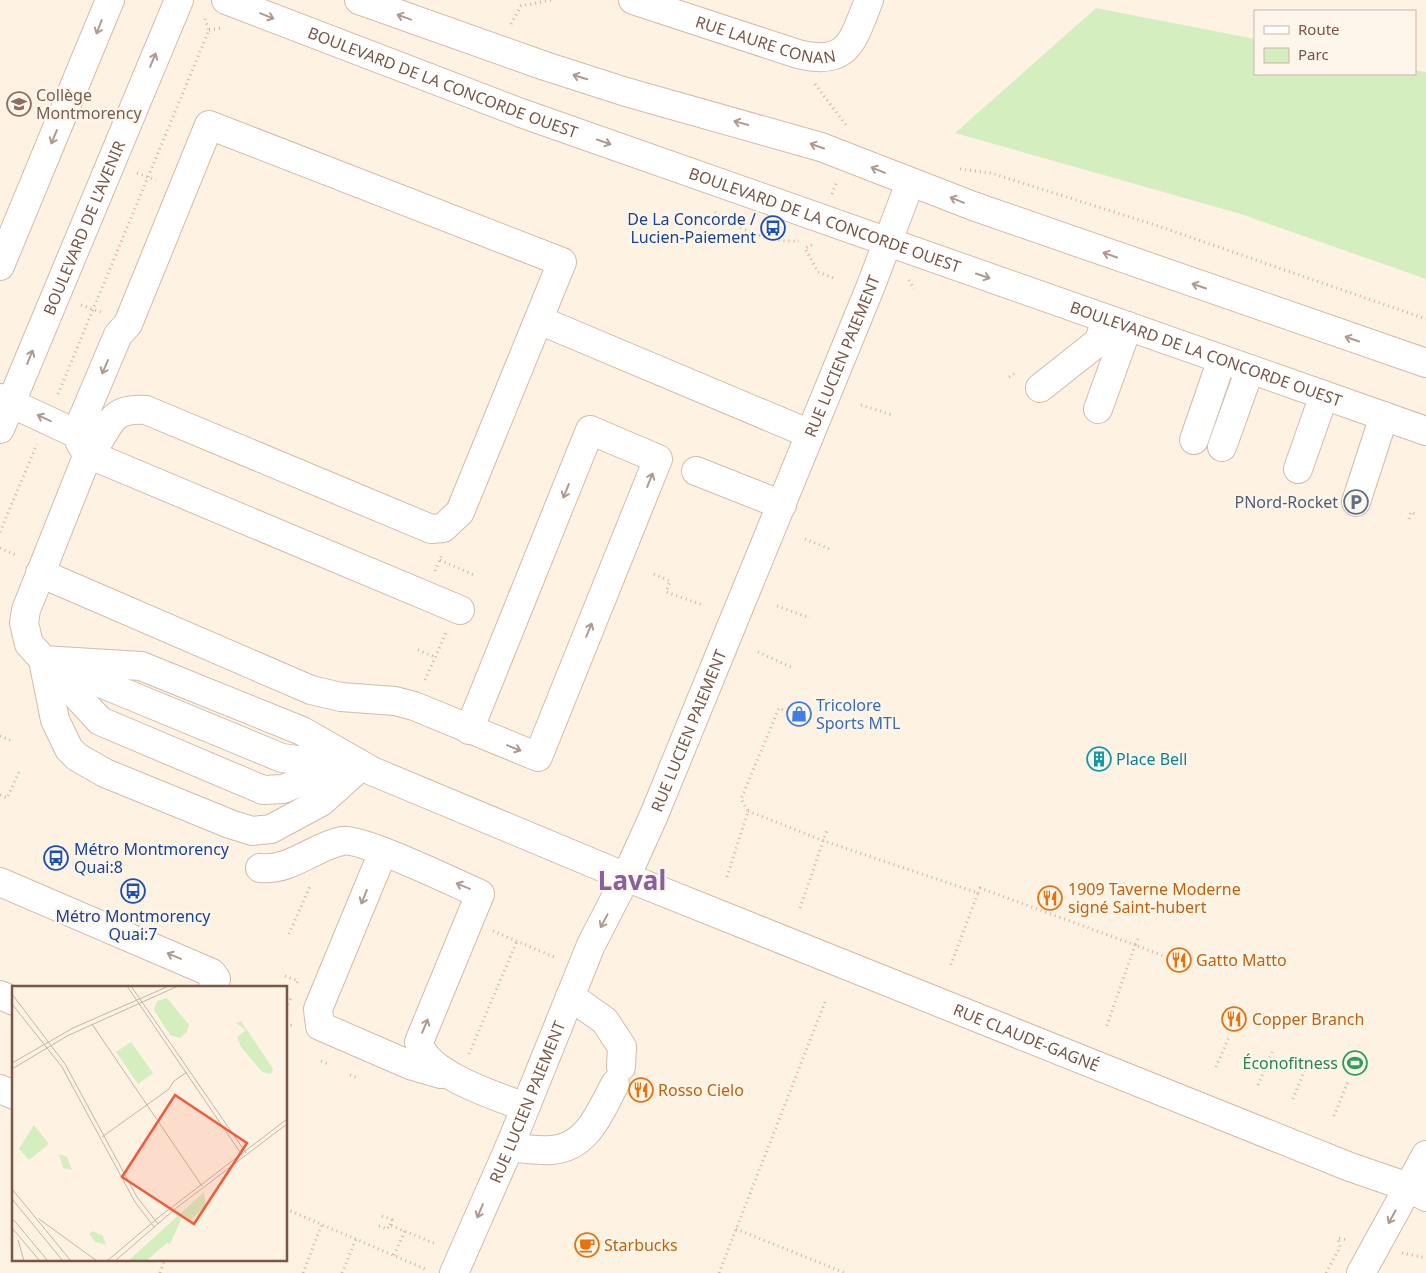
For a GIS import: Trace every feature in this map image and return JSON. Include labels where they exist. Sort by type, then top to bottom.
[{"type":"street","points":[[0,266],[110,0]]},
{"type":"street","name":"BOULEVARD DE L'AVENIR","points":[[0,429],[6,400],[179,0]]},
{"type":"street","name":"BOULEVARD DE LA CONCORDE OUEST","points":[[226,0],[512,110],[1426,431]]},
{"type":"street","points":[[359,0],[450,34],[626,92],[788,136],[837,152],[910,183],[1426,363]]},
{"type":"street","name":"RUE LAURE CONAN","points":[[633,0],[798,54],[828,58],[840,52],[851,41],[869,0]]},
{"type":"street","points":[[83,444],[96,446],[116,414],[128,408],[146,410],[437,530],[450,524],[460,512],[562,262],[209,125],[118,319],[118,335],[24,623],[28,644],[100,721],[264,790],[282,789],[324,774],[361,766]]},
{"type":"street","name":"RUE LUCIEN PAIEMENT","points":[[454,1273],[509,1148],[591,945],[626,877],[654,815],[782,506],[888,243],[910,183]]},
{"type":"street","points":[[539,320],[810,434]]},
{"type":"street","points":[[1040,388],[1098,342],[1118,323]]},
{"type":"street","points":[[1098,408],[1118,323]]},
{"type":"street","points":[[1208,444],[1235,364]]},
{"type":"street","points":[[1298,469],[1324,395]]},
{"type":"street","points":[[6,400],[83,444],[454,619]]},
{"type":"street","points":[[1356,502],[1384,416]]},
{"type":"street","points":[[40,573],[311,690],[341,697],[394,701],[414,706],[469,730],[538,757],[658,459],[590,430],[469,730]]},
{"type":"street","points":[[696,471],[782,506]]},
{"type":"street","points":[[43,660],[55,720],[69,749],[83,762],[105,773],[237,826],[261,831],[271,829],[288,821],[321,802],[361,766]]},
{"type":"street","name":"RUE CLAUDE-GAGNÉ","points":[[43,660],[124,677],[304,751],[361,766],[626,877],[1350,1167],[1417,1192]]},
{"type":"street","points":[[260,868],[278,868],[333,843],[348,840],[383,852],[480,894],[419,1042],[425,1056],[458,1069],[525,1107]]},
{"type":"street","points":[[383,852],[347,940],[330,950],[307,1000],[307,1012],[320,1026],[417,1068],[458,1069]]},
{"type":"street","points":[[0,882],[212,973],[216,978],[213,986]]},
{"type":"street","points":[[0,995],[12,1000]]},
{"type":"street","points":[[509,1148],[552,1150],[572,1145],[591,1130],[618,1075],[622,1047],[605,1021],[570,996]]},
{"type":"street","points":[[0,1090],[12,1094]]},
{"type":"street","points":[[1361,1273],[1417,1192],[1426,1155]]},
{"type":"path","points":[[509,27],[521,6],[551,0]]},
{"type":"path","points":[[58,395],[209,30]]},
{"type":"path","points":[[814,82],[846,125],[845,131]]},
{"type":"path","points":[[954,167],[990,173],[1158,226],[1426,319]]},
{"type":"path","points":[[136,173],[163,183]]},
{"type":"path","points":[[830,200],[838,175]]},
{"type":"path","points":[[805,248],[818,272],[836,279]]},
{"type":"path","points":[[908,278],[914,289]]},
{"type":"path","points":[[81,304],[118,319]]},
{"type":"path","points":[[861,404],[892,416]]},
{"type":"path","points":[[0,532],[37,442]]},
{"type":"path","points":[[1409,519],[1411,512],[1416,514]]},
{"type":"path","points":[[805,539],[830,549]]},
{"type":"path","points":[[0,548],[17,555]]},
{"type":"path","points":[[440,560],[474,575]]},
{"type":"path","points":[[654,574],[670,581],[666,592],[703,605]]},
{"type":"path","points":[[777,606],[810,618]]},
{"type":"path","points":[[422,687],[454,619]]},
{"type":"path","points":[[418,650],[435,657]]},
{"type":"path","points":[[758,652],[793,668]]},
{"type":"path","points":[[787,712],[779,708],[741,799],[748,811],[824,840],[978,893]]},
{"type":"path","points":[[0,736],[12,741]]},
{"type":"path","points":[[0,795],[7,798],[20,770]]},
{"type":"path","points":[[727,877],[748,811]]},
{"type":"path","points":[[800,908],[827,830]]},
{"type":"path","points":[[289,934],[312,881]]},
{"type":"path","points":[[950,967],[980,888],[1166,957]]},
{"type":"path","points":[[1046,912],[1047,906]]},
{"type":"path","points":[[486,928],[554,957]]},
{"type":"path","points":[[1106,1028],[1138,939]]},
{"type":"path","points":[[458,1069],[517,942]]},
{"type":"path","points":[[285,976],[298,981],[295,988]]},
{"type":"path","points":[[288,1004],[292,994]]},
{"type":"path","points":[[719,1273],[825,1002]]},
{"type":"path","points":[[1216,1067],[1229,1037]]},
{"type":"path","points":[[1258,1085],[1272,1052]]},
{"type":"path","points":[[321,1061],[330,1065]]},
{"type":"path","points":[[1293,1099],[1307,1064]]},
{"type":"path","points":[[350,1075],[357,1078]]},
{"type":"path","points":[[1334,1116],[1349,1079]]},
{"type":"path","points":[[288,1209],[425,1269]]},
{"type":"path","points":[[379,1226],[387,1229],[392,1220],[382,1216]]},
{"type":"path","points":[[304,1273],[322,1224]]},
{"type":"path","points":[[390,1225],[436,1244]]},
{"type":"path","points":[[736,1229],[845,1273]]},
{"type":"path","points":[[394,1256],[405,1231]]},
{"type":"path","points":[[1326,1273],[1340,1247],[1338,1238]]},
{"type":"path","points":[[342,1273],[356,1239]]},
{"type":"path","points":[[160,1273],[165,1260]]},
{"type":"green space","points":[[1096,8],[1254,39],[1254,75],[1416,75],[1416,70],[1426,72],[1426,279],[1241,214],[955,133]]},
{"type":"place","name":"Collège Montmorency","points":[[19,104]]},
{"type":"place","name":"De La Concorde / Lucien-Paiement","points":[[773,228]]},
{"type":"place","name":"PNord-Rocket","points":[[1356,502]]},
{"type":"place","name":"Tricolore Sports MTL","points":[[799,714]]},
{"type":"place","name":"Place Bell","points":[[1099,759]]},
{"type":"place","name":"Métro Montmorency Quai:8","points":[[56,858]]},
{"type":"place","name":"Métro Montmorency Quai:7","points":[[133,891]]},
{"type":"place","name":"1909 Taverne Moderne signé Saint-hubert","points":[[1050,898]]},
{"type":"place","name":"Gatto Matto","points":[[1179,960]]},
{"type":"place","name":"Copper Branch","points":[[1234,1019]]},
{"type":"place","name":"Éconofitness","points":[[1355,1063]]},
{"type":"place","name":"Rosso Cielo","points":[[641,1090]]},
{"type":"place","name":"Starbucks","points":[[587,1245]]},
{"type":"district","name":"Laval","points":[[632,880]]}]
